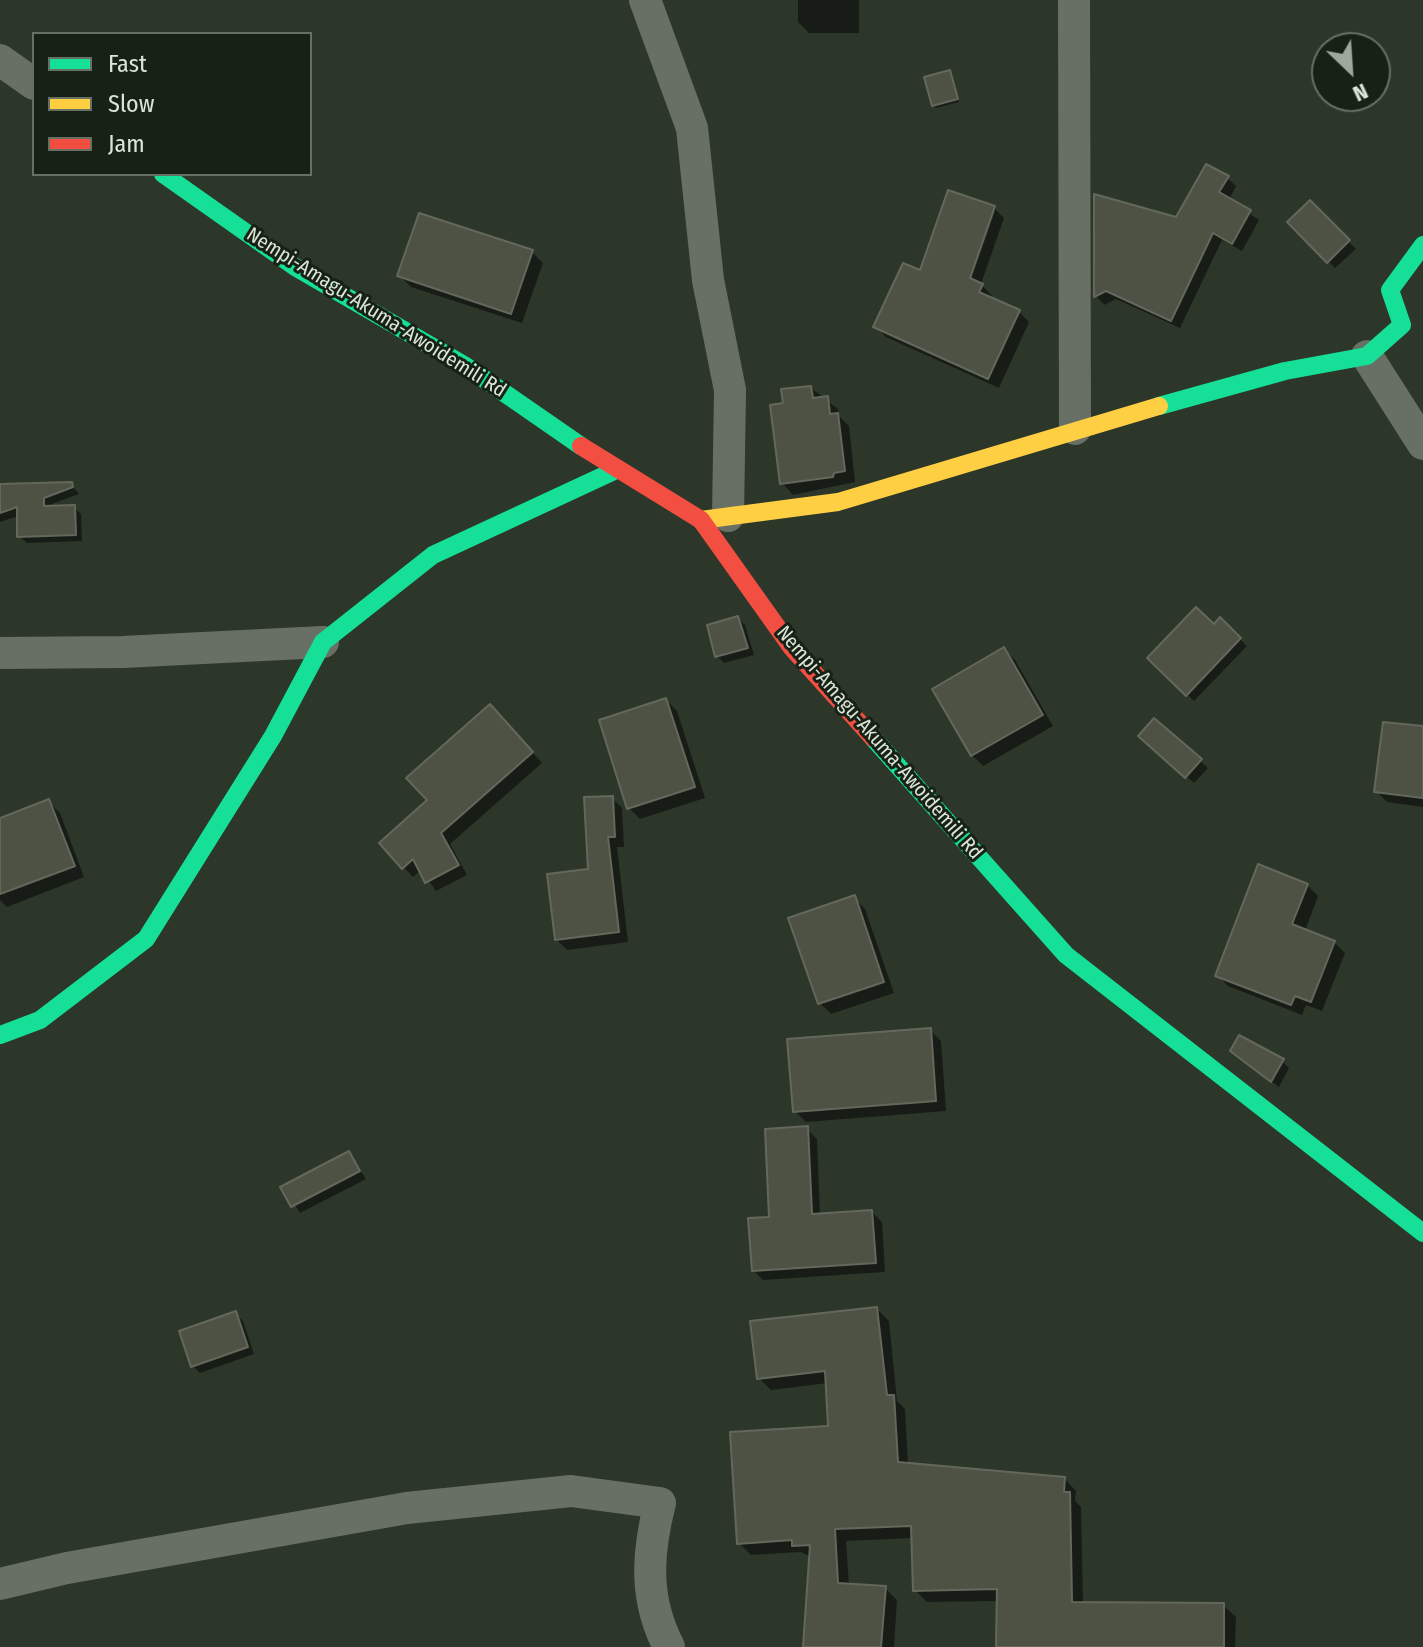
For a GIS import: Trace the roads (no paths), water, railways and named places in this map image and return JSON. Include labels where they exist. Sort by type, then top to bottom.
[{"type":"street","points":[[645,0],[692,128],[708,280],[730,390],[714,518],[838,502],[1075,429],[1285,371],[1367,356],[1402,325],[1390,290],[1423,245]]},
{"type":"street","points":[[1074,0],[1075,429]]},
{"type":"street","points":[[0,60],[32,83]]},
{"type":"street","name":"Nempi-Amagu-Akuma-Awoidemili Rd","points":[[166,176],[295,267],[464,365],[616,470],[714,518],[792,648],[1066,955],[1423,1233]]},
{"type":"street","points":[[1367,356],[1423,444]]},
{"type":"street","points":[[0,1035],[40,1020],[146,939],[273,736],[323,642],[433,555],[616,470]]},
{"type":"street","points":[[0,653],[123,652],[323,642]]},
{"type":"street","points":[[0,1584],[67,1568],[407,1508],[571,1491],[660,1503],[649,1546],[649,1591],[669,1647]]}]
